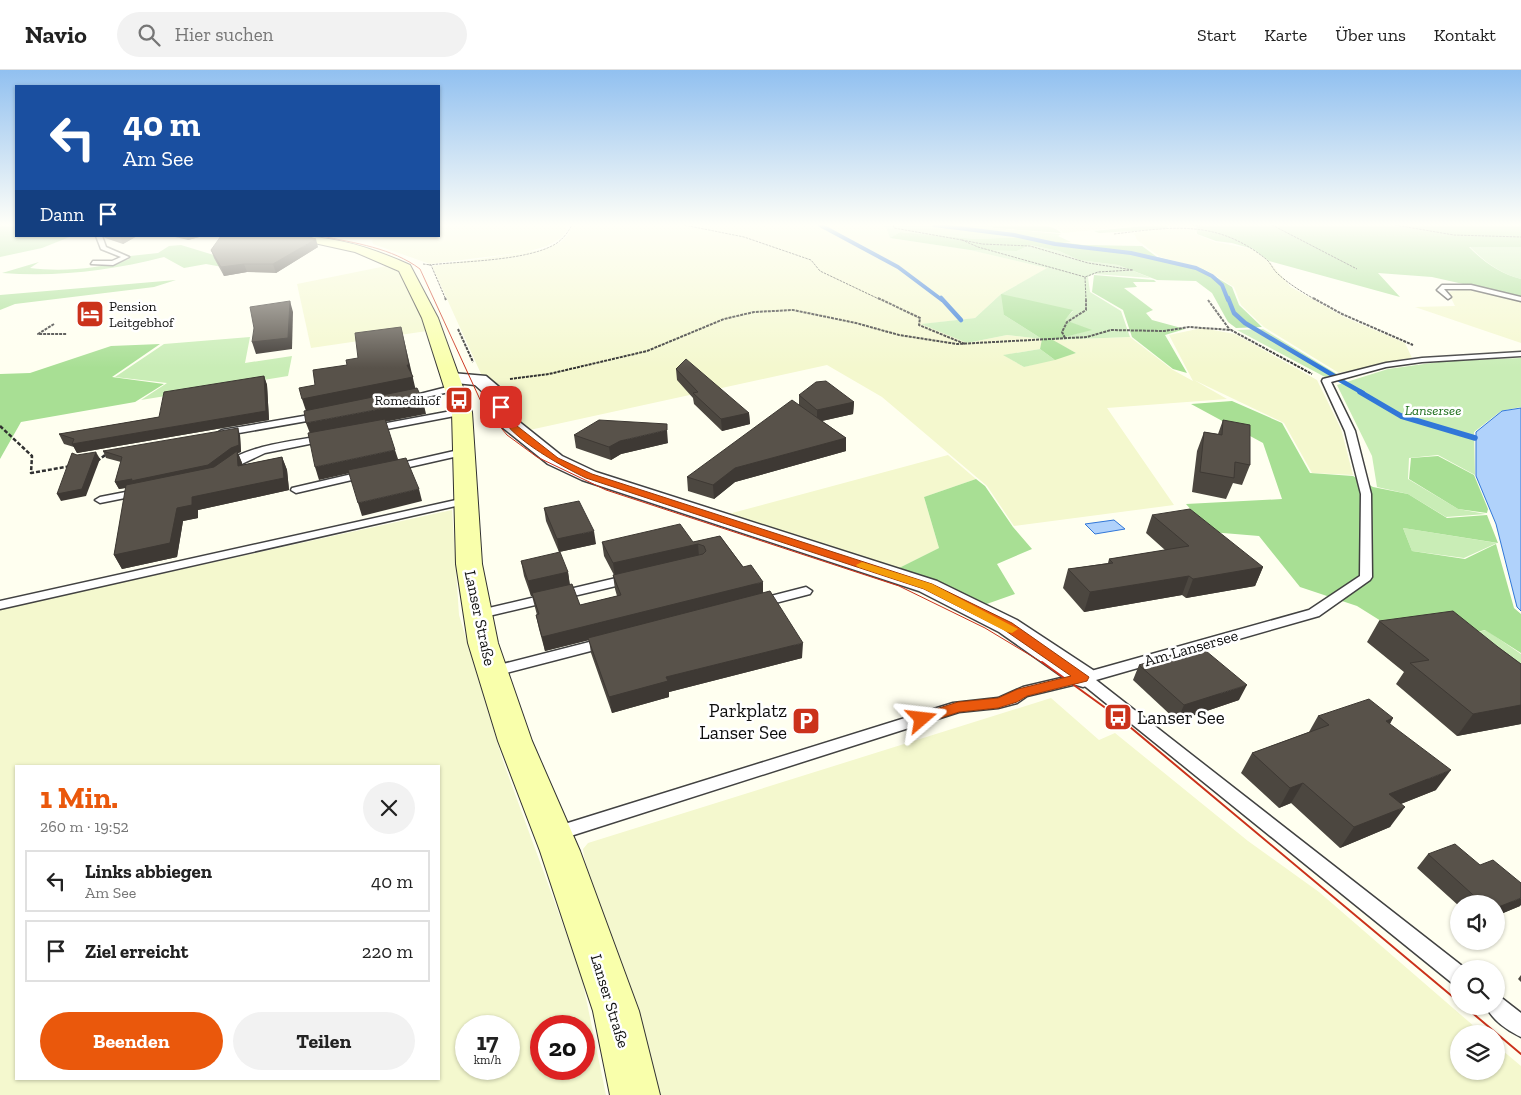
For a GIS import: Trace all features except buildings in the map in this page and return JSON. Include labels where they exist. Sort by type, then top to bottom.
[{"type":"main road","name":"Lanser Straße","points":[[407,273],[430,318],[454,383],[462,412],[469,564],[476,615],[491,672],[518,749],[553,835],[616,1011],[635,1095]]},
{"type":"street","points":[[454,383],[480,380],[494,391],[508,423],[555,460],[580,472],[647,496],[928,586],[1008,626],[1083,677]]},
{"type":"lane","points":[[1448,297],[1440,290],[1442,287],[1471,287],[1521,299]]},
{"type":"lane","points":[[1326,381],[1386,365],[1422,360],[1521,354]]},
{"type":"lane","name":"Am Lansersee","points":[[1083,677],[1314,613],[1366,576],[1366,494],[1350,431],[1326,381]]},
{"type":"lane","points":[[398,400],[454,383]]},
{"type":"lane","points":[[358,432],[462,412]]},
{"type":"lane","points":[[208,435],[330,414]]},
{"type":"lane","points":[[219,472],[239,458],[254,452],[339,436]]},
{"type":"lane","points":[[296,490],[463,452]]},
{"type":"lane","points":[[100,500],[154,489]]},
{"type":"lane","points":[[0,605],[465,501]]},
{"type":"lane","points":[[476,615],[643,576]]},
{"type":"lane","points":[[748,606],[806,592]]},
{"type":"lane","points":[[491,672],[614,641]]},
{"type":"lane","points":[[553,835],[958,707],[998,703],[1012,699],[1023,692],[1083,677],[1450,969]]},
{"type":"lane","points":[[1505,1013],[1521,1026]]},
{"type":"path","points":[[824,273],[920,318],[919,325],[968,345]]},
{"type":"path","points":[[1071,273],[1085,277],[1096,273]]},
{"type":"path","points":[[1276,273],[1300,291],[1342,314],[1412,344],[1419,349],[1422,360]]},
{"type":"path","points":[[1066,338],[1062,332],[1067,322],[1086,310],[1085,277]]},
{"type":"path","points":[[1208,300],[1231,330]]},
{"type":"path","points":[[480,380],[512,379],[549,374],[647,351],[724,319],[754,312],[775,310],[811,313],[898,335],[968,345],[1087,337],[1111,330],[1164,331],[1189,327],[1231,330],[1326,381]]},
{"type":"path","points":[[54,324],[38,334],[67,334]]},
{"type":"path","points":[[0,426],[32,456],[31,473],[78,464]]},
{"type":"path","points":[[96,461],[112,451]]},
{"type":"green space","points":[[3,273],[66,273],[43,274]]},
{"type":"green space","points":[[352,273],[401,273],[411,289],[427,331],[311,348],[297,284]]},
{"type":"green space","points":[[435,273],[1039,273],[1001,294],[975,318],[923,324],[967,343],[1007,335],[1042,339],[1040,349],[1004,355],[1024,367],[1076,353],[1052,340],[1130,337],[1173,370],[1193,381],[1169,335],[1202,328],[1235,334],[1317,380],[1341,429],[1353,475],[1312,473],[1284,423],[1194,380],[1227,399],[1107,408],[1174,505],[1014,526],[987,486],[882,397],[827,365],[525,431],[500,390],[482,376]]},
{"type":"green space","points":[[1038,273],[1138,273],[1151,278],[1094,274],[1088,277],[1090,292],[1121,311],[1130,337],[1052,340],[1090,330],[1064,320],[1073,311],[1004,315],[1042,339],[1007,335],[967,343],[921,324],[975,318],[1001,294]]},
{"type":"green space","points":[[1138,273],[1209,273],[1232,287],[1239,305],[1262,327],[1236,328],[1228,322],[1212,293],[1196,281],[1157,280]]},
{"type":"green space","points":[[1210,273],[1279,273],[1291,287],[1344,317],[1405,343],[1412,358],[1339,373],[1264,327],[1241,305],[1234,287]]},
{"type":"green space","points":[[1312,273],[1504,273],[1521,279],[1521,297],[1432,277],[1378,273],[1400,297]]},
{"type":"green space","points":[[1504,273],[1521,273],[1521,279]]},
{"type":"green space","points":[[1094,275],[1154,280],[1156,282],[1133,282],[1137,287],[1124,288],[1153,310],[1146,313],[1152,320],[1185,329],[1165,335],[1187,373],[1173,369],[1132,337],[1123,310],[1092,292]]},
{"type":"green space","points":[[176,280],[154,287],[15,304],[0,310],[0,295]]},
{"type":"green space","points":[[1468,288],[1521,301],[1521,343],[1415,307],[1455,306],[1448,292]]},
{"type":"green space","points":[[1001,294],[1073,310],[1065,320],[1092,330],[1053,340],[1076,353],[1055,360],[1040,349],[1042,339],[1004,315]]},
{"type":"green space","points":[[1263,329],[1337,374],[1325,377],[1237,330]]},
{"type":"green space","points":[[250,337],[245,363],[292,356],[288,376],[141,400],[167,383],[115,377],[164,344]]},
{"type":"green space","points":[[160,344],[112,377],[164,384],[135,402],[21,422],[0,459],[0,374],[30,373],[111,346]]},
{"type":"green space","points":[[1040,349],[1055,360],[1024,367],[1003,355]]},
{"type":"green space","name":"Lansersee","points":[[1521,358],[1521,407],[1501,411],[1474,432],[1475,475],[1438,455],[1409,458],[1408,479],[1458,509],[1486,514],[1446,517],[1408,494],[1377,487],[1372,456],[1337,385],[1388,369],[1446,361]]},
{"type":"green space","points":[[1232,401],[1282,423],[1310,473],[1353,476],[1373,487],[1408,494],[1447,518],[1487,515],[1498,543],[1403,528],[1412,551],[1465,559],[1496,544],[1514,608],[1521,614],[1521,653],[1485,630],[1421,646],[1357,606],[1300,587],[1259,536],[1211,532],[1186,504],[1282,499],[1263,443],[1191,404]]},
{"type":"green space","points":[[948,455],[976,479],[924,497],[939,548],[893,571],[721,516]]},
{"type":"green space","points":[[1438,456],[1474,475],[1488,509],[1487,513],[1458,509],[1409,479],[1411,458]]},
{"type":"green space","points":[[976,479],[985,486],[1013,527],[1032,549],[997,564],[1015,594],[981,606],[893,571],[939,548],[924,497]]},
{"type":"green space","points":[[452,510],[459,615],[503,761],[581,974],[589,1015],[530,1015],[530,1080],[595,1080],[595,1042],[606,1095],[0,1095],[0,609]]},
{"type":"green space","points":[[1403,528],[1497,543],[1464,558],[1412,551]]},
{"type":"green space","points":[[1486,630],[1521,654],[1521,678],[1475,633]]},
{"type":"green space","points":[[1051,698],[1099,740],[1115,733],[1248,841],[1319,892],[1450,1005],[1450,1015],[1461,1015],[1473,1025],[1450,1025],[1450,1080],[1505,1080],[1505,1053],[1521,1066],[1521,1095],[656,1095],[584,857],[583,849],[588,843]]},
{"type":"water","name":"Lansersee","points":[[1521,408],[1521,611],[1517,607],[1496,524],[1476,476],[1476,432],[1502,411]]},
{"type":"water","points":[[1114,520],[1125,529],[1095,534],[1085,524]]},
{"type":"waterway","points":[[906,273],[942,300]]},
{"type":"waterway","points":[[1206,273],[1222,285],[1228,300]]},
{"type":"waterway","points":[[941,298],[961,320]]},
{"type":"waterway","points":[[1228,298],[1234,313],[1245,323],[1336,377]]},
{"type":"waterway","points":[[1338,379],[1363,393]]},
{"type":"waterway","points":[[1360,392],[1401,416],[1475,438]]},
{"type":"tram line","points":[[422,273],[483,406],[507,435],[537,457],[606,490],[899,586],[985,628],[1043,663]]},
{"type":"tram line","points":[[1042,662],[1118,717],[1450,994]]},
{"type":"tram line","points":[[1475,1015],[1521,1054]]},
{"type":"slow traffic","points":[[862,565],[928,586],[1012,629]]},
{"type":"place","name":"Pension Leitgebhof","points":[[90,314]]},
{"type":"place","name":"Romedihof","points":[[459,400]]},
{"type":"place","name":"Lanser See","points":[[1118,717]]},
{"type":"place","name":"Parkplatz Lanser See","points":[[806,721]]},
{"type":"route","points":[[501,407],[508,423],[555,460],[589,476],[928,586],[1008,626],[1083,677],[1023,692],[1012,699],[998,703],[958,707],[922,719]]}]
